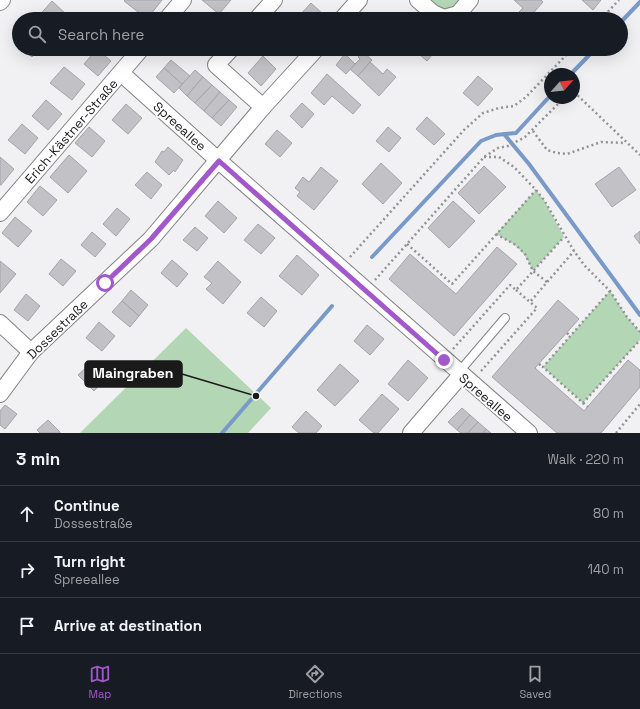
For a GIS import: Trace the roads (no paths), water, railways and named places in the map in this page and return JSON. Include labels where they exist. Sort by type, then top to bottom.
[{"type":"street","points":[[173,12],[183,0]]},
{"type":"street","points":[[263,12],[274,0]]},
{"type":"street","points":[[348,12],[359,0]]},
{"type":"street","points":[[418,0],[432,12]]},
{"type":"street","points":[[460,12],[470,0]]},
{"type":"street","name":"Erich-Kästner-Straße","points":[[0,213],[135,56]]},
{"type":"street","points":[[224,56],[216,65],[263,107]]},
{"type":"street","name":"Dossestraße","points":[[0,394],[31,352],[151,239],[219,161],[263,107],[310,56]]},
{"type":"street","name":"Spreeallee","points":[[121,72],[365,291],[529,433]]},
{"type":"street","points":[[0,323],[31,352]]},
{"type":"street","points":[[411,433],[463,377]]},
{"type":"lane","points":[[463,377],[505,318]]},
{"type":"waterway","points":[[628,15],[640,2]]},
{"type":"waterway","points":[[577,68],[588,56]]},
{"type":"waterway","points":[[372,257],[481,141],[496,135],[516,133],[544,103]]},
{"type":"waterway","points":[[504,134],[529,164],[640,315]]},
{"type":"waterway","points":[[222,433],[332,306]]},
{"type":"place","name":"Maingraben","points":[[256,396]]}]
